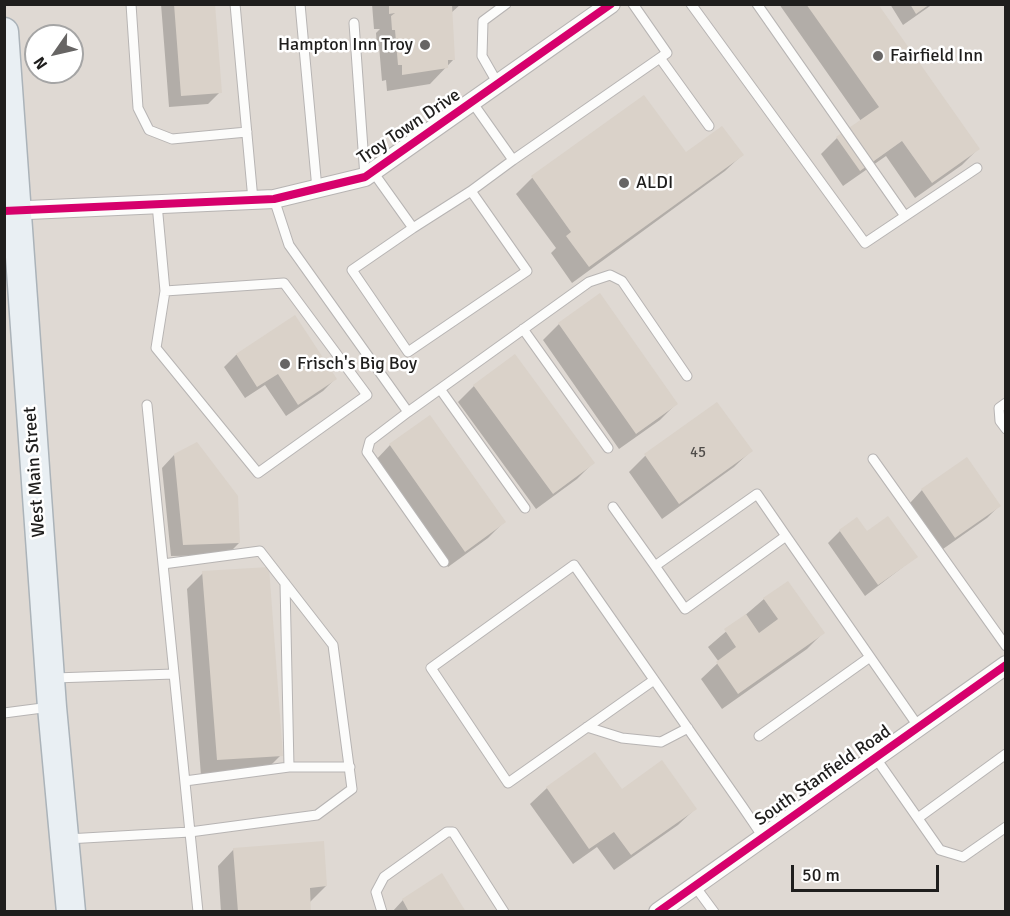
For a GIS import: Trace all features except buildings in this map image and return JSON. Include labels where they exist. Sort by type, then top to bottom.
[{"type":"main road","name":"West Main Street","points":[[4,32],[10,211],[71,912]]},
{"type":"street","name":"Troy Town Drive","points":[[10,211],[274,199],[369,175],[611,4]]},
{"type":"street","name":"South Stanfield Road","points":[[658,912],[1005,665]]},
{"type":"lane","points":[[131,4],[138,108],[149,130],[172,139],[247,132]]},
{"type":"lane","points":[[235,4],[253,200]]},
{"type":"lane","points":[[300,4],[317,189]]},
{"type":"lane","points":[[498,84],[482,56],[483,21],[506,4]]},
{"type":"lane","points":[[471,191],[527,271],[408,352],[352,270],[471,191],[667,53],[633,4]]},
{"type":"lane","points":[[692,4],[865,243],[977,168]]},
{"type":"lane","points":[[758,4],[905,216]]},
{"type":"lane","points":[[354,23],[369,175],[413,228]]},
{"type":"lane","points":[[660,57],[709,126]]},
{"type":"lane","points":[[472,102],[513,160]]},
{"type":"lane","points":[[274,199],[289,245],[408,412]]},
{"type":"lane","points":[[157,204],[165,291],[156,348],[258,473],[367,396],[284,283],[165,291]]},
{"type":"lane","points":[[444,562],[367,452],[370,441],[589,282],[610,275],[622,281],[687,376]]},
{"type":"lane","points":[[523,329],[608,448]]},
{"type":"lane","points":[[440,388],[525,508]]},
{"type":"lane","points":[[1005,403],[999,408],[1000,421],[1005,429]]},
{"type":"lane","points":[[147,405],[198,912]]},
{"type":"lane","points":[[873,459],[1005,646]]},
{"type":"lane","points":[[655,566],[757,494],[918,726]]},
{"type":"lane","points":[[613,507],[685,609],[786,536]]},
{"type":"lane","points":[[64,839],[190,832],[317,815],[352,789],[333,645],[260,551],[163,564]]},
{"type":"lane","points":[[654,680],[508,783],[430,668],[574,565],[688,728],[763,837]]},
{"type":"lane","points":[[285,583],[289,767]]},
{"type":"lane","points":[[759,736],[870,657]]},
{"type":"lane","points":[[50,678],[174,674]]},
{"type":"lane","points":[[4,713],[52,707]]},
{"type":"lane","points":[[587,727],[602,734],[653,742],[660,742],[688,728]]},
{"type":"lane","points":[[918,818],[1005,754]]},
{"type":"lane","points":[[875,757],[940,850],[963,857],[1005,827]]},
{"type":"lane","points":[[185,781],[289,767],[350,767]]},
{"type":"lane","points":[[382,912],[376,892],[384,877],[447,832],[453,832],[504,912]]},
{"type":"lane","points":[[694,885],[714,912]]},
{"type":"shaded area","points":[[5,5],[1005,5],[1005,911],[5,912]]},
{"type":"cycle path","points":[[4,211],[274,199],[365,177],[611,4]]},
{"type":"cycle path","points":[[658,912],[1006,665]]},
{"type":"place","name":"Hampton Inn Troy","points":[[425,45]]},
{"type":"place","name":"Fairfield Inn","points":[[878,56]]},
{"type":"place","name":"ALDI","points":[[624,183]]},
{"type":"place","name":"Frisch's Big Boy","points":[[285,364]]}]
